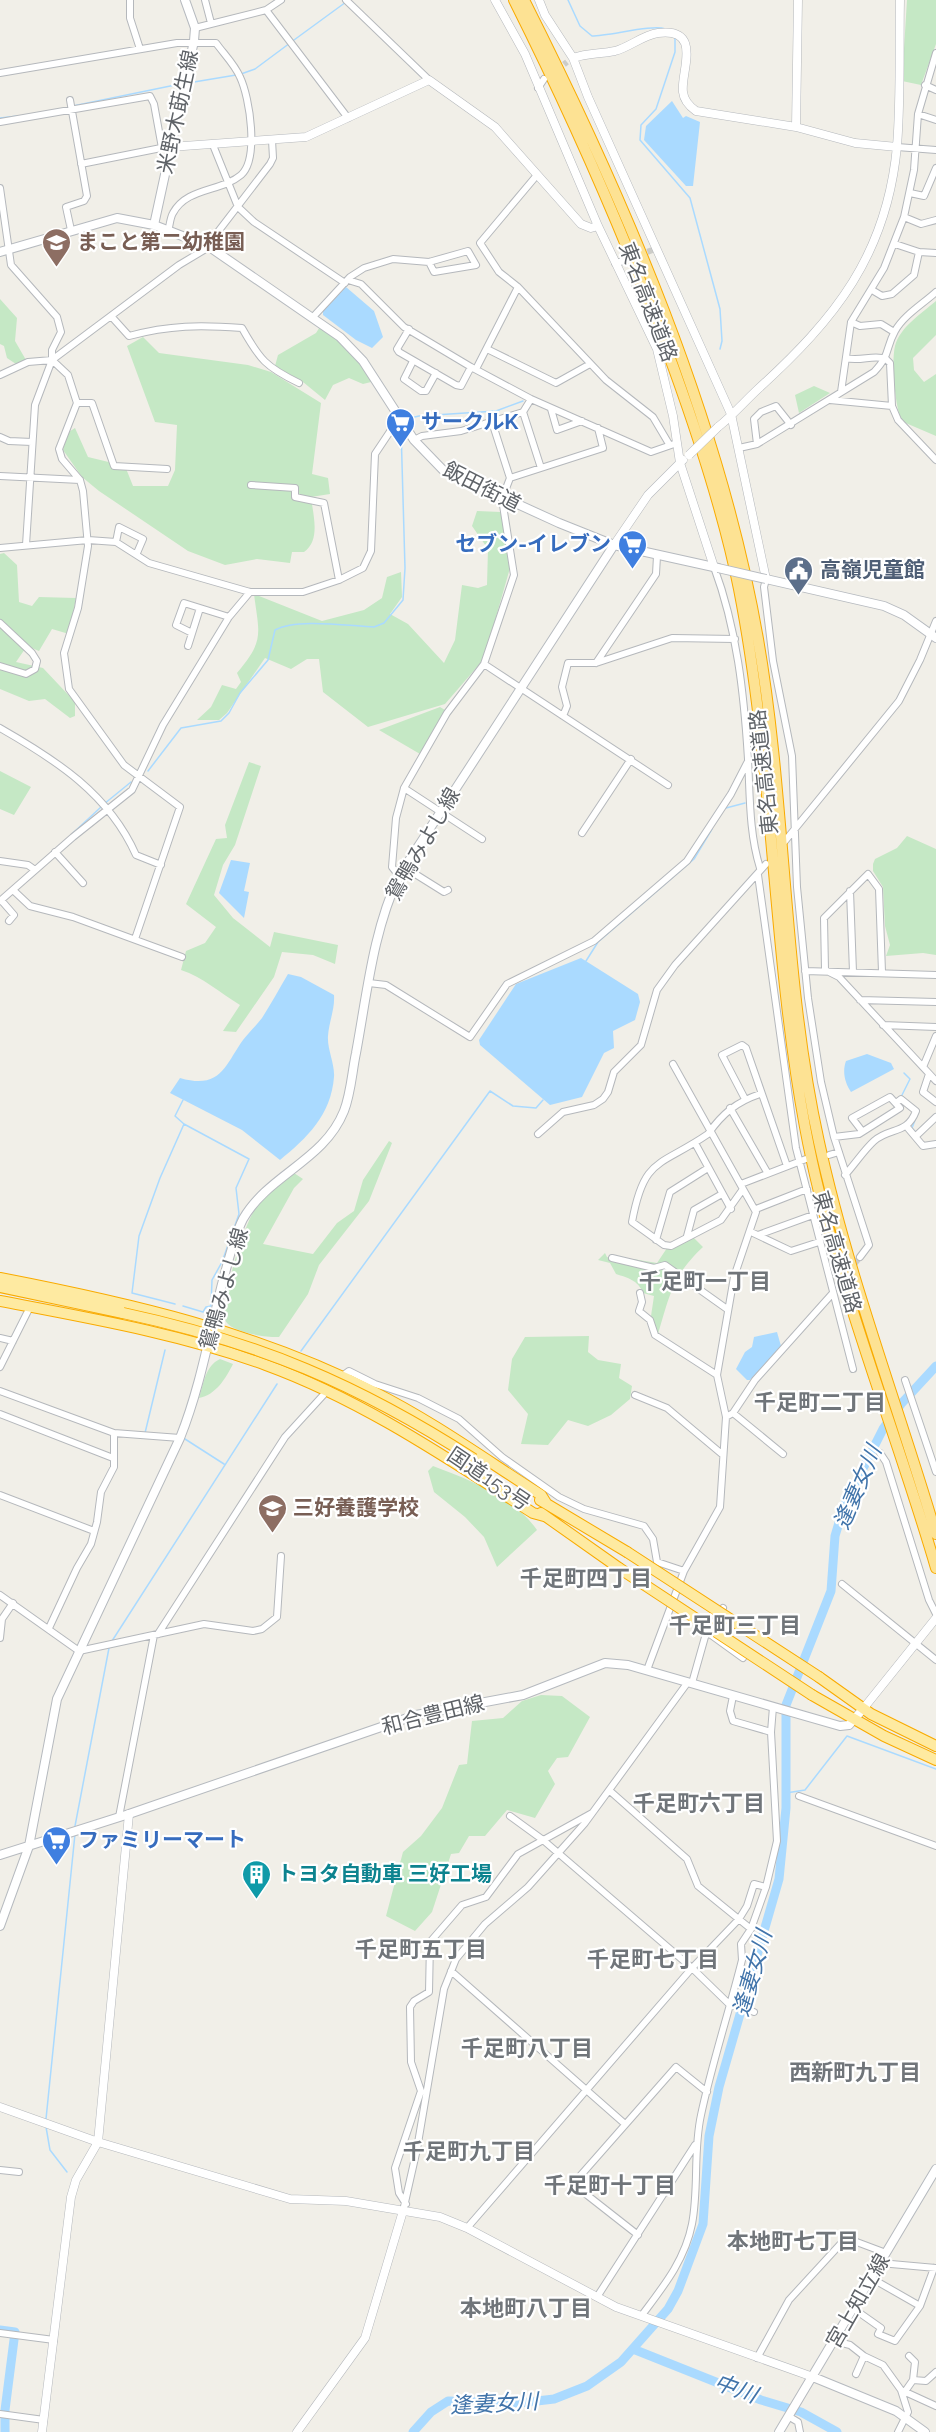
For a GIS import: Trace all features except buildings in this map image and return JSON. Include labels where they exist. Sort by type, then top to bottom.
[{"type":"highway","name":"東名高速道路","points":[[514,0],[571,118],[645,291],[693,423],[727,536],[739,589],[756,696],[785,988],[805,1128],[827,1219],[875,1383],[936,1534]]},
{"type":"highway","name":"東名高速道路","points":[[524,0],[575,105],[632,235],[702,420],[738,537],[766,694],[793,984],[808,1087],[836,1212],[887,1382],[936,1568]]},
{"type":"highway","points":[[0,1278],[139,1307],[270,1346],[342,1376],[397,1404],[541,1495],[546,1503]]},
{"type":"highway","name":"国道153号","points":[[0,1287],[122,1316],[223,1344],[316,1378],[396,1419],[459,1458],[619,1568],[812,1695],[854,1720],[936,1760]]},
{"type":"highway","name":"国道153号","points":[[0,1295],[203,1332],[315,1370],[395,1411],[627,1552],[819,1677],[863,1709],[914,1738],[936,1746]]},
{"type":"highway","points":[[0,1301],[207,1347],[267,1366],[395,1425],[533,1513],[544,1516]]},
{"type":"main road","name":"米野木莇生線","points":[[154,225],[166,147],[194,41],[195,28],[185,0]]},
{"type":"main road","name":"飯田街道","points":[[4,251],[117,218],[154,225],[208,246],[340,337],[363,361],[414,440],[443,470],[502,498],[614,545],[884,606],[904,615],[934,636]]},
{"type":"main road","name":"鴛鴨みよし線","points":[[0,1926],[29,1846],[53,1713],[79,1651],[180,1438],[194,1400],[234,1244],[252,1205],[268,1187],[323,1146],[336,1128],[347,1098],[380,926],[399,876],[614,545]]},
{"type":"main road","name":"和合豊田線","points":[[0,1855],[129,1814],[416,1715],[523,1695],[605,1663],[617,1663],[648,1670],[797,1715],[845,1727],[854,1720]]},
{"type":"main road","points":[[854,1720],[863,1709]]},
{"type":"main road","name":"宮上知立線","points":[[780,2432],[886,2253],[933,2181],[936,2169]]},
{"type":"main road","points":[[813,2377],[870,2399],[907,2417],[925,2432]]},
{"type":"street","points":[[130,0],[130,18],[140,49]]},
{"type":"street","points":[[205,0],[211,23]]},
{"type":"street","points":[[195,28],[266,10],[281,0]]},
{"type":"street","points":[[346,0],[429,80],[495,127],[581,224],[591,228],[598,226]]},
{"type":"street","points":[[495,0],[525,54],[598,226],[659,355],[673,443],[724,594],[745,691],[749,801],[761,869],[786,1089],[819,1242],[853,1369]]},
{"type":"street","points":[[539,0],[588,97],[731,414],[766,579],[764,587],[772,651],[792,756],[797,887],[805,971],[821,1082],[834,1137],[869,1245],[860,1257]]},
{"type":"street","points":[[796,127],[798,0]]},
{"type":"street","points":[[614,545],[648,495],[804,347],[837,309],[850,288],[880,225],[891,187],[897,147],[900,0]]},
{"type":"street","points":[[266,10],[348,118]]},
{"type":"street","points":[[570,60],[584,54],[615,51],[651,35],[669,33],[683,41],[688,52],[683,92],[691,107],[706,114],[796,127],[837,140],[936,150]]},
{"type":"street","points":[[0,73],[194,41],[216,43],[242,80],[252,156],[240,176],[188,197],[173,213],[168,231]]},
{"type":"street","points":[[841,392],[851,322],[872,290],[895,243],[904,217],[910,193],[918,114],[936,53]]},
{"type":"street","points":[[81,164],[166,147],[306,137],[429,80]]},
{"type":"street","points":[[538,88],[544,80]]},
{"type":"street","points":[[925,85],[936,90]]},
{"type":"street","points":[[0,122],[150,96],[166,147]]},
{"type":"street","points":[[70,101],[87,198],[66,207],[70,230]]},
{"type":"street","points":[[918,114],[936,120]]},
{"type":"street","points":[[0,375],[28,362],[52,360],[208,246],[270,164],[273,158],[272,140]]},
{"type":"street","points":[[213,145],[226,183],[238,207],[254,222],[347,282],[361,284],[392,317],[409,329],[473,368],[551,409],[651,452],[673,443]]},
{"type":"street","points":[[910,193],[924,196],[936,168]]},
{"type":"street","points":[[537,175],[480,243],[499,272],[518,287],[590,364],[653,417],[673,443]]},
{"type":"street","points":[[0,188],[4,251],[18,276],[60,323],[61,332],[52,350],[52,360],[35,405],[26,545]]},
{"type":"street","points":[[904,217],[927,224],[936,220]]},
{"type":"street","points":[[895,243],[919,252],[936,253]]},
{"type":"street","points":[[313,317],[364,268],[386,260],[429,262],[468,251],[476,265],[434,272],[429,262]]},
{"type":"street","points":[[872,290],[882,296],[892,294],[914,275],[919,252]]},
{"type":"street","points":[[615,263],[624,261]]},
{"type":"street","points":[[409,329],[397,349],[413,361],[461,386],[487,349],[518,287]]},
{"type":"street","points":[[739,448],[757,444],[791,425],[874,372],[886,358],[894,332],[901,322],[936,292]]},
{"type":"street","points":[[111,316],[129,336],[157,328],[188,324],[242,328],[260,359],[278,373],[299,383]]},
{"type":"street","points":[[851,322],[860,326],[881,324],[894,332]]},
{"type":"street","points":[[487,349],[556,383],[590,364]]},
{"type":"street","points":[[846,358],[856,361],[886,358],[890,363],[892,406],[898,420],[936,460]]},
{"type":"street","points":[[52,360],[68,375],[78,403],[59,448],[62,459],[80,480],[88,540],[88,555],[78,608],[64,653],[69,689],[122,762],[180,807],[135,939]]},
{"type":"street","points":[[413,361],[404,379],[421,391],[426,391],[436,373]]},
{"type":"street","points":[[414,440],[492,422],[523,412],[531,399]]},
{"type":"street","points":[[830,400],[892,406]]},
{"type":"street","points":[[78,403],[92,403],[114,466],[167,470]]},
{"type":"street","points":[[757,444],[754,420],[769,407],[776,406],[791,425]]},
{"type":"street","points":[[551,409],[557,430],[582,421]]},
{"type":"street","points":[[523,412],[541,468]]},
{"type":"street","points":[[0,548],[88,540],[116,542],[137,553],[149,563],[250,592],[303,592],[339,580],[363,568],[368,561],[372,551],[375,454],[399,418]]},
{"type":"street","points":[[399,876],[392,867],[396,818],[404,788],[447,713],[484,664],[515,570],[502,498],[510,478],[492,422]]},
{"type":"street","points":[[510,478],[603,448],[598,428]]},
{"type":"street","points":[[0,437],[9,441],[32,442]]},
{"type":"street","points":[[0,476],[80,480]]},
{"type":"street","points":[[251,485],[295,488],[295,498],[324,503],[339,580]]},
{"type":"street","points":[[116,542],[119,527],[143,540],[137,553]]},
{"type":"street","points":[[596,663],[656,574],[657,556]]},
{"type":"street","points":[[9,921],[15,915],[1,901],[106,809],[128,795],[141,776],[163,725],[229,617],[250,592]]},
{"type":"street","points":[[192,633],[176,625],[184,603],[229,617]]},
{"type":"street","points":[[188,646],[200,608]]},
{"type":"street","points":[[785,841],[796,831],[899,701],[934,636],[936,621]]},
{"type":"street","points":[[0,623],[33,653],[37,661],[35,669],[26,674],[0,666]]},
{"type":"street","points":[[563,716],[567,706],[562,687],[568,663],[596,663],[672,638],[735,639]]},
{"type":"street","points":[[484,664],[668,785]]},
{"type":"street","points":[[771,687],[779,686]]},
{"type":"street","points":[[0,738],[2,729],[72,773],[126,832],[136,855],[160,865]]},
{"type":"street","points":[[582,833],[631,759]]},
{"type":"street","points":[[369,983],[386,986],[470,1037],[507,984],[594,941],[687,861],[731,794],[748,761]]},
{"type":"street","points":[[404,788],[482,839]]},
{"type":"street","points":[[55,852],[82,883]]},
{"type":"street","points":[[0,861],[28,865],[35,870]]},
{"type":"street","points":[[404,867],[444,892],[448,890]]},
{"type":"street","points":[[538,1134],[563,1112],[594,1105],[603,1100],[614,1072],[641,1045],[657,990],[675,965],[761,869]]},
{"type":"street","points":[[825,970],[824,918],[868,874],[879,889],[882,972]]},
{"type":"street","points":[[13,890],[30,906],[73,917],[182,957]]},
{"type":"street","points":[[850,891],[853,972]]},
{"type":"street","points":[[825,970],[839,977],[936,1081]]},
{"type":"street","points":[[805,971],[936,975]]},
{"type":"street","points":[[860,1000],[936,1002]]},
{"type":"street","points":[[883,1025],[936,1027]]},
{"type":"street","points":[[923,1067],[936,1036]]},
{"type":"street","points":[[745,1099],[722,1054],[740,1045],[746,1048],[760,1094],[787,1166]]},
{"type":"street","points":[[648,1670],[684,1571],[720,1507],[726,1417],[717,1375],[734,1276],[751,1232],[756,1209],[673,1064]]},
{"type":"street","points":[[929,1074],[923,1092],[936,1102]]},
{"type":"street","points":[[760,1094],[745,1099],[730,1108],[711,1130],[695,1143],[656,1164],[644,1178],[632,1222],[667,1246],[721,1220],[731,1209],[742,1186],[767,1172],[803,1160]]},
{"type":"street","points":[[834,1137],[862,1131],[900,1108],[890,1097],[852,1118],[862,1131]]},
{"type":"street","points":[[846,1175],[876,1139],[907,1126],[916,1111],[901,1099],[896,1103]]},
{"type":"street","points":[[730,1108],[767,1172]]},
{"type":"street","points":[[916,1136],[936,1117]]},
{"type":"street","points":[[907,1126],[926,1147],[936,1144]]},
{"type":"street","points":[[695,1143],[731,1209]]},
{"type":"street","points":[[829,1155],[839,1152]]},
{"type":"street","points":[[656,1240],[670,1192],[708,1168]]},
{"type":"street","points":[[756,1209],[807,1189]]},
{"type":"street","points":[[687,1236],[694,1210],[722,1194]]},
{"type":"street","points":[[758,1235],[813,1215]]},
{"type":"street","points":[[751,1232],[791,1251],[819,1242]]},
{"type":"street","points":[[612,1258],[654,1268],[666,1265],[727,1309]]},
{"type":"street","points":[[726,1417],[733,1413],[755,1380],[833,1289]]},
{"type":"street","points":[[640,1293],[642,1302],[639,1311],[650,1320],[655,1335],[717,1375]]},
{"type":"street","points":[[0,1367],[30,1307]]},
{"type":"street","points":[[0,1338],[13,1341]]},
{"type":"street","points":[[119,1817],[156,1635],[285,1437],[348,1371],[375,1384],[428,1403],[459,1419],[502,1457],[559,1497],[584,1509],[644,1526],[653,1539],[657,1562],[644,1590]]},
{"type":"street","points":[[905,1380],[936,1472]]},
{"type":"street","points":[[0,1391],[114,1433],[180,1438]]},
{"type":"street","points":[[635,1395],[667,1408],[723,1455]]},
{"type":"street","points":[[733,1413],[783,1454]]},
{"type":"street","points":[[0,1414],[113,1458]]},
{"type":"street","points":[[49,1629],[76,1568],[91,1544],[101,1492],[114,1467],[114,1433]]},
{"type":"street","points":[[863,1709],[936,1616],[886,1462],[880,1453]]},
{"type":"street","points":[[0,1495],[94,1531]]},
{"type":"street","points":[[577,1544],[743,1658]]},
{"type":"street","points":[[0,1595],[79,1651],[204,1624],[253,1631],[269,1626],[277,1617],[281,1556]]},
{"type":"street","points":[[657,1562],[684,1571]]},
{"type":"street","points":[[842,1584],[936,1660]]},
{"type":"street","points":[[0,1638],[2,1619],[13,1603]]},
{"type":"street","points":[[297,2432],[365,2338],[404,2208],[444,1989],[456,1959],[485,1924],[528,1887],[610,1791],[690,1683],[708,1632],[723,1608]]},
{"type":"street","points":[[733,1696],[730,1712],[733,1721],[771,1732]]},
{"type":"street","points":[[644,2316],[676,2268],[689,2236],[694,2206],[695,2144],[742,1960],[741,1944],[751,1929],[775,1856],[777,1830],[771,1732],[774,1708]]},
{"type":"street","points":[[610,1791],[687,1859],[698,1886],[751,1929]]},
{"type":"street","points":[[799,1796],[936,1846]]},
{"type":"street","points":[[404,2208],[395,2168],[421,2091],[411,2062],[410,2007],[429,1992],[430,1942],[462,1905],[486,1897],[518,1854],[585,1814],[592,1813]]},
{"type":"street","points":[[42,2432],[71,2196],[76,2180],[98,2142],[129,1814]]},
{"type":"street","points":[[510,1816],[543,1840],[692,1968],[730,2005],[752,2011]]},
{"type":"street","points":[[467,2228],[692,1968],[739,1919],[747,1906],[754,1884],[766,1887]]},
{"type":"street","points":[[451,1971],[625,2124]]},
{"type":"street","points":[[638,2235],[573,2184],[676,2067],[707,2092]]},
{"type":"street","points":[[0,2107],[98,2142],[290,2199],[346,2201],[404,2208],[440,2217],[467,2228],[597,2297],[664,2324],[813,2377]]},
{"type":"street","points":[[597,2297],[695,2144]]},
{"type":"street","points":[[0,2170],[19,2172]]},
{"type":"street","points":[[757,2358],[789,2300],[846,2238],[886,2253]]},
{"type":"street","points":[[854,2309],[881,2328],[878,2334],[893,2341],[920,2306],[935,2268],[880,2263]]},
{"type":"street","points":[[871,2278],[920,2306]]},
{"type":"street","points":[[0,2333],[54,2340]]},
{"type":"street","points":[[834,2342],[850,2345],[864,2356],[883,2365],[903,2390],[907,2417],[898,2432]]},
{"type":"street","points":[[856,2374],[864,2356]]},
{"type":"street","points":[[903,2390],[913,2380],[915,2362],[909,2356]]},
{"type":"street","points":[[913,2380],[926,2381],[936,2372]]},
{"type":"street","points":[[903,2390],[917,2395],[919,2400],[936,2406]]},
{"type":"street","points":[[0,2414],[44,2420]]},
{"type":"street","points":[[789,2415],[798,2422],[800,2432]]},
{"type":"green space","points":[[907,0],[936,0],[936,44],[921,85],[902,81]]},
{"type":"green space","points":[[0,299],[17,318],[15,341],[26,360],[16,364],[7,358],[4,346],[0,344]]},
{"type":"green space","points":[[936,301],[936,335],[913,358],[914,370],[924,382],[936,374],[936,436],[901,421],[895,394],[893,363],[895,346],[902,333],[912,321]]},
{"type":"green space","points":[[323,322],[365,368],[371,382],[363,384],[349,378],[333,385],[325,400],[303,382],[275,366],[278,355],[316,333]]},
{"type":"green space","points":[[143,337],[159,353],[248,365],[271,372],[321,403],[312,474],[328,478],[330,494],[311,497],[315,527],[313,541],[304,552],[292,552],[290,563],[257,559],[225,565],[188,551],[99,491],[82,477],[63,450],[67,433],[75,428],[88,457],[125,466],[133,486],[168,486],[175,470],[177,425],[155,422],[127,346]]},
{"type":"green space","points":[[814,386],[830,393],[799,413],[795,395]]},
{"type":"green space","points":[[477,511],[501,512],[510,568],[484,659],[445,704],[368,727],[323,692],[319,659],[307,659],[291,669],[265,658],[227,713],[219,720],[197,720],[211,707],[222,685],[236,689],[241,682],[237,673],[252,652],[258,636],[254,594],[322,621],[364,610],[382,598],[387,577],[401,572],[402,597],[390,614],[408,624],[444,663],[455,640],[462,585],[478,588],[487,585],[488,549],[472,526]]},
{"type":"green space","points":[[4,553],[17,565],[19,602],[32,606],[39,597],[76,598],[69,634],[52,629],[39,651],[27,646],[16,662],[43,668],[75,702],[75,716],[70,718],[45,699],[29,701],[0,689],[0,554]]},
{"type":"green space","points":[[440,707],[445,710],[420,754],[379,730]]},
{"type":"green space","points":[[249,762],[261,766],[235,845],[223,865],[214,895],[233,918],[270,947],[274,932],[338,945],[335,964],[313,955],[282,952],[274,977],[236,1032],[223,1031],[240,1005],[204,981],[181,970],[186,951],[205,943],[216,927],[186,904],[216,839],[227,838],[225,825]]},
{"type":"green space","points":[[0,771],[31,787],[14,815],[0,809]]},
{"type":"green space","points":[[907,836],[936,849],[936,955],[923,953],[886,956],[890,945],[885,926],[883,887],[873,871],[873,864],[875,859],[897,848]]},
{"type":"green space","points":[[389,1141],[392,1143],[369,1201],[319,1265],[308,1294],[279,1337],[240,1331],[227,1324],[225,1319],[226,1296],[234,1262],[251,1216],[260,1203],[294,1173],[303,1179],[294,1188],[263,1244],[313,1254],[337,1223],[354,1211],[363,1180]]},
{"type":"green space","points":[[692,1236],[703,1247],[678,1277],[669,1297],[658,1334],[651,1316],[654,1296],[643,1293],[635,1282],[616,1274],[610,1263],[598,1260],[605,1253],[607,1257],[628,1263],[633,1259],[657,1263],[667,1248]]},
{"type":"green space","points":[[589,1336],[588,1352],[598,1360],[621,1364],[619,1378],[632,1386],[630,1399],[611,1415],[588,1426],[568,1420],[548,1445],[521,1444],[528,1414],[508,1390],[512,1359],[525,1337]]},
{"type":"green space","points":[[220,1359],[233,1364],[215,1390],[199,1398],[208,1370]]},
{"type":"green space","points":[[433,1466],[462,1477],[504,1499],[527,1518],[537,1530],[497,1567],[484,1537],[465,1517],[434,1492],[428,1471]]},
{"type":"green space","points":[[541,1695],[562,1696],[590,1717],[568,1757],[557,1758],[548,1771],[555,1784],[535,1818],[507,1810],[485,1836],[469,1836],[459,1853],[451,1854],[432,1912],[415,1931],[386,1916],[403,1852],[421,1836],[442,1808],[459,1765],[467,1764],[472,1721],[503,1718],[522,1701]]},
{"type":"water","points":[[672,101],[683,118],[686,116],[700,122],[693,186],[686,186],[644,140],[646,126]]},
{"type":"water","points":[[346,287],[374,311],[383,337],[372,348],[356,340],[323,315],[323,311]]},
{"type":"water","points":[[231,860],[250,863],[244,891],[249,892],[244,918],[219,893]]},
{"type":"water","points":[[581,958],[638,994],[640,1002],[635,1020],[613,1031],[614,1048],[604,1053],[582,1097],[550,1105],[480,1045],[479,1040],[516,984]]},
{"type":"water","points":[[288,974],[301,977],[334,995],[328,1036],[334,1077],[332,1091],[323,1114],[308,1134],[280,1160],[242,1130],[170,1093],[180,1078],[205,1081],[220,1073],[262,1018]]},
{"type":"water","points":[[867,1054],[891,1063],[894,1069],[851,1092],[845,1077],[846,1061]]},
{"type":"water","points":[[777,1332],[781,1346],[750,1380],[747,1380],[736,1369],[745,1352],[752,1347],[754,1337]]},
{"type":"waterway","points":[[568,0],[580,26],[592,36],[651,28],[665,29]]},
{"type":"waterway","points":[[294,40],[346,2]]},
{"type":"waterway","points":[[675,38],[675,52],[656,109],[641,125],[640,140],[690,198],[720,309],[722,341],[720,349]]},
{"type":"waterway","points":[[241,74],[255,69],[290,43]]},
{"type":"waterway","points":[[188,83],[236,75]]},
{"type":"waterway","points":[[73,106],[180,84]]},
{"type":"waterway","points":[[0,118],[18,116]]},
{"type":"waterway","points":[[406,419],[419,416],[496,411],[523,401]]},
{"type":"waterway","points":[[148,771],[181,728],[221,721],[229,713],[240,693],[268,660],[275,630],[296,624],[374,627],[384,623],[403,600],[405,568],[401,428]]},
{"type":"waterway","points":[[104,804],[131,782]]},
{"type":"waterway","points":[[726,808],[745,803]]},
{"type":"waterway","points":[[73,833],[101,807]]},
{"type":"waterway","points":[[586,961],[598,942],[694,859],[712,829]]},
{"type":"waterway","points":[[901,1097],[910,1079],[904,1073]]},
{"type":"waterway","points":[[301,1351],[490,1091],[513,1106],[536,1108],[543,1100]]},
{"type":"waterway","points":[[175,1304],[132,1293],[139,1236],[160,1178],[184,1124],[175,1116],[183,1100]]},
{"type":"waterway","points":[[915,1120],[912,1128],[917,1134]]},
{"type":"waterway","points":[[183,1306],[203,1312],[206,1307],[211,1306],[212,1280],[222,1262],[239,1214],[236,1188],[249,1159],[184,1124]]},
{"type":"waterway","points":[[145,1433],[165,1350]]},
{"type":"waterway","name":"逢妻女川","points":[[413,2432],[431,2412],[448,2401],[520,2403],[554,2399],[587,2386],[621,2362],[668,2309],[678,2291],[703,2224],[709,2136],[719,2087],[779,1879],[786,1808],[786,1705],[831,1591],[835,1536],[844,1506],[883,1429],[901,1404],[936,1366]]},
{"type":"waterway","points":[[112,1641],[277,1384]]},
{"type":"waterway","points":[[185,1439],[224,1464]]},
{"type":"waterway","points":[[75,1826],[109,1648]]},
{"type":"waterway","points":[[786,1793],[805,1790],[847,1736],[936,1769]]},
{"type":"waterway","points":[[46,2119],[75,1834]]},
{"type":"waterway","points":[[46,2127],[50,2150],[67,2172]]},
{"type":"waterway","points":[[0,2330],[15,2332],[5,2410],[5,2432]]},
{"type":"waterway","name":"中川","points":[[633,2349],[761,2400],[801,2412],[837,2432]]},
{"type":"tunnel","points":[[557,70],[567,62]]},
{"type":"tunnel","points":[[639,255],[655,249]]},
{"type":"tunnel","points":[[837,1285],[860,1257]]},
{"type":"place","name":"まこと第二幼稚園","points":[[56,268]]},
{"type":"place","name":"サークルK","points":[[400,448]]},
{"type":"place","name":"セブン-イレブン","points":[[632,570]]},
{"type":"place","name":"高嶺児童館","points":[[799,596]]},
{"type":"place","name":"三好養護学校","points":[[272,1534]]},
{"type":"place","name":"ファミリーマート","points":[[57,1866]]},
{"type":"place","name":"トヨタ自動車 三好工場","points":[[256,1900]]},
{"type":"district","name":"千足町一丁目","points":[[705,1281]]},
{"type":"district","name":"千足町二丁目","points":[[820,1402]]},
{"type":"district","name":"千足町四丁目","points":[[586,1578]]},
{"type":"district","name":"千足町三丁目","points":[[735,1625]]},
{"type":"district","name":"千足町六丁目","points":[[699,1803]]},
{"type":"district","name":"千足町五丁目","points":[[421,1949]]},
{"type":"district","name":"千足町七丁目","points":[[653,1959]]},
{"type":"district","name":"千足町八丁目","points":[[527,2048]]},
{"type":"district","name":"西新町九丁目","points":[[855,2072]]},
{"type":"district","name":"千足町九丁目","points":[[469,2151]]},
{"type":"district","name":"千足町十丁目","points":[[610,2185]]},
{"type":"district","name":"本地町七丁目","points":[[793,2241]]},
{"type":"district","name":"本地町八丁目","points":[[526,2308]]}]
